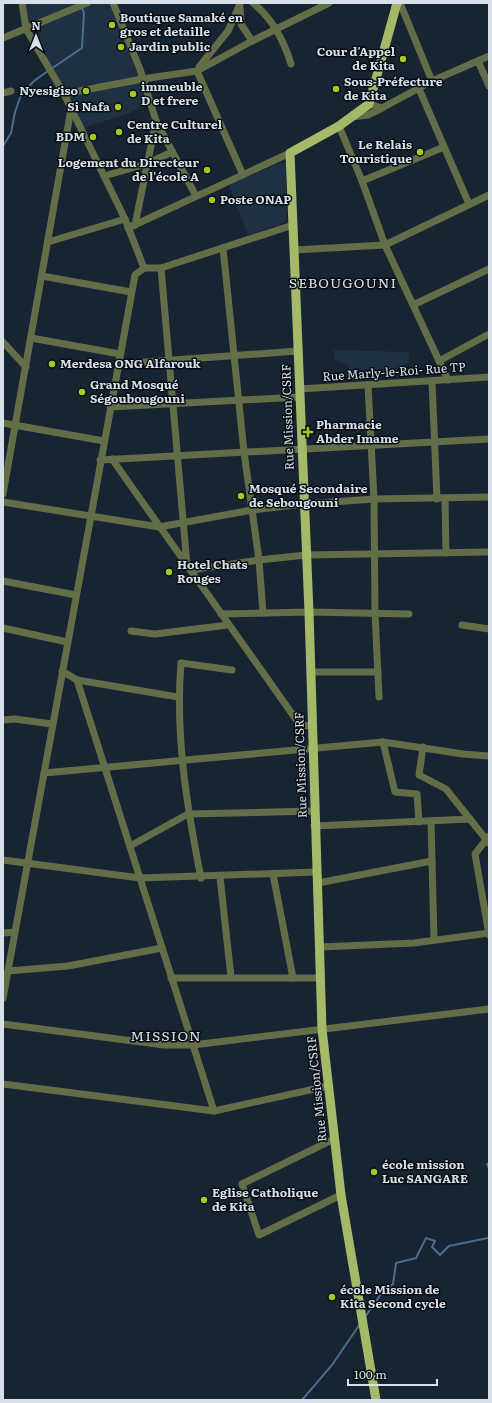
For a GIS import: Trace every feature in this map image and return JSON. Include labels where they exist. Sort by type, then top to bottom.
[{"type":"main road","points":[[290,153],[339,126],[369,104],[398,3]]},
{"type":"main road","name":"Rue Mission/CSRF","points":[[290,153],[309,612],[314,826],[318,883],[322,1029],[341,1196],[360,1316],[376,1400]]},
{"type":"street","points":[[22,3],[26,29],[64,94],[125,219],[132,226]]},
{"type":"street","points":[[3,38],[87,3]]},
{"type":"street","points":[[112,3],[142,79],[156,121],[196,196]]},
{"type":"street","points":[[253,3],[261,9],[285,45],[291,64]]},
{"type":"street","points":[[64,94],[142,79],[197,71],[275,29],[329,3]]},
{"type":"street","points":[[398,3],[432,81]]},
{"type":"street","points":[[197,71],[228,31],[240,4]]},
{"type":"street","points":[[240,4],[241,24],[252,41]]},
{"type":"street","points":[[352,117],[368,116],[432,81],[489,56]]},
{"type":"street","points":[[478,62],[489,86]]},
{"type":"street","points":[[197,71],[243,175]]},
{"type":"street","points":[[419,89],[469,204]]},
{"type":"street","points":[[3,93],[11,91]]},
{"type":"street","points":[[369,104],[382,108]]},
{"type":"street","points":[[3,494],[70,109]]},
{"type":"street","points":[[144,268],[132,226],[156,121]]},
{"type":"street","points":[[339,126],[362,181],[384,245],[448,380]]},
{"type":"street","points":[[362,181],[444,147]]},
{"type":"street","points":[[104,176],[146,164],[172,152]]},
{"type":"street","points":[[132,226],[290,153]]},
{"type":"street","points":[[294,250],[384,245],[489,195]]},
{"type":"street","points":[[48,242],[125,219]]},
{"type":"street","points":[[3,998],[100,460],[135,275],[144,268],[161,268],[293,225]]},
{"type":"street","points":[[224,248],[236,356],[244,452],[259,560],[262,613]]},
{"type":"street","points":[[161,268],[188,567]]},
{"type":"street","points":[[413,305],[489,269]]},
{"type":"street","points":[[42,276],[131,292]]},
{"type":"street","points":[[439,361],[489,334]]},
{"type":"street","points":[[31,338],[120,354]]},
{"type":"street","points":[[3,342],[26,367]]},
{"type":"street","points":[[118,364],[298,351]]},
{"type":"street","name":"Rue Marly-le-Roi- Rue TP","points":[[110,407],[240,400],[368,385],[489,377]]},
{"type":"street","points":[[432,381],[437,499]]},
{"type":"street","points":[[368,385],[374,499],[375,613],[379,697]]},
{"type":"street","points":[[3,423],[104,441]]},
{"type":"street","points":[[100,460],[489,439]]},
{"type":"street","points":[[112,459],[300,725],[311,726]]},
{"type":"street","points":[[3,502],[159,527],[252,510],[304,504],[374,499],[489,498]]},
{"type":"street","points":[[445,499],[446,553]]},
{"type":"street","points":[[188,567],[306,556],[489,552]]},
{"type":"street","points":[[3,581],[76,595]]},
{"type":"street","points":[[221,614],[309,612],[409,614]]},
{"type":"street","points":[[130,631],[155,634],[228,625]]},
{"type":"street","points":[[462,625],[489,629]]},
{"type":"street","points":[[3,628],[67,642]]},
{"type":"street","points":[[201,878],[188,814],[178,697],[181,663],[232,670]]},
{"type":"street","points":[[62,671],[77,680],[178,697]]},
{"type":"street","points":[[310,672],[378,672]]},
{"type":"street","points":[[77,680],[214,1111]]},
{"type":"street","points":[[3,720],[16,719],[52,724]]},
{"type":"street","points":[[44,773],[312,747],[383,742],[463,754],[489,756]]},
{"type":"street","points":[[383,742],[395,792],[417,794],[419,822]]},
{"type":"street","points":[[320,947],[434,940],[489,933],[486,895],[475,854],[488,839],[446,789],[419,774],[423,747]]},
{"type":"street","points":[[130,846],[188,814],[314,811]]},
{"type":"street","points":[[314,826],[470,819]]},
{"type":"street","points":[[431,821],[434,940]]},
{"type":"street","points":[[3,860],[140,878],[201,878],[317,872]]},
{"type":"street","points":[[318,883],[432,861]]},
{"type":"street","points":[[273,874],[293,978]]},
{"type":"street","points":[[220,877],[230,977]]},
{"type":"street","points":[[3,933],[15,932]]},
{"type":"street","points":[[8,971],[68,966],[162,948]]},
{"type":"street","points":[[171,978],[320,978]]},
{"type":"street","points":[[3,1024],[164,1045],[193,1045],[489,1009]]},
{"type":"street","points":[[3,1084],[214,1111],[328,1086]]},
{"type":"street","points":[[334,1139],[242,1184],[259,1235],[341,1196]]},
{"type":"shaded area","points":[[24,3],[113,3],[150,102],[127,114],[80,129],[28,28]]},
{"type":"shaded area","points":[[282,162],[286,164],[286,222],[248,235],[229,185]]},
{"type":"shaded area","points":[[334,350],[409,352],[409,363],[390,374],[350,374],[349,366],[334,359]]},
{"type":"waterway","points":[[51,69],[82,48],[84,13],[82,8]]},
{"type":"waterway","points":[[3,146],[11,133],[15,112],[21,95],[34,81],[48,71]]},
{"type":"waterway","points":[[489,1163],[487,1164],[489,1168]]},
{"type":"waterway","points":[[365,1317],[381,1294],[393,1284],[396,1263],[416,1258],[426,1238],[435,1241],[432,1247],[440,1255],[449,1246],[489,1237]]},
{"type":"waterway","points":[[302,1400],[332,1365],[360,1324]]},
{"type":"place","name":"Boutique Samaké en gros et detaille","points":[[112,25]]},
{"type":"place","name":"Jardin public","points":[[121,47]]},
{"type":"place","name":"Cour d'Appel de Kita","points":[[403,59]]},
{"type":"place","name":"Sous-Préfecture de Kita","points":[[336,89]]},
{"type":"place","name":"Nyesigiso","points":[[86,91]]},
{"type":"place","name":"immeuble D et frere","points":[[133,94]]},
{"type":"place","name":"Si Nafa","points":[[118,107]]},
{"type":"place","name":"Centre Culturel de Kita","points":[[119,132]]},
{"type":"place","name":"BDM","points":[[93,137]]},
{"type":"place","name":"Le Relais Touristique","points":[[420,152]]},
{"type":"place","name":"Logement du Directeur de l'école A","points":[[207,170]]},
{"type":"place","name":"Poste ONAP","points":[[212,200]]},
{"type":"place","name":"Merdesa ONG Alfarouk","points":[[52,364]]},
{"type":"place","name":"Grand Mosqué Ségoubougouni","points":[[82,392]]},
{"type":"place","name":"Pharmacie Abder Imame","points":[[308,432]]},
{"type":"place","name":"Mosqué Secondaire de Sebougouni","points":[[241,496]]},
{"type":"place","name":"Hotel Chats Rouges","points":[[169,572]]},
{"type":"place","name":"école mission Luc SANGARE","points":[[374,1172]]},
{"type":"place","name":"Eglise Catholique de Kita","points":[[204,1200]]},
{"type":"place","name":"école Mission de Kita Second cycle","points":[[332,1297]]},
{"type":"district","name":"SEBOUGOUNI","points":[[343,283]]},
{"type":"district","name":"MISSION","points":[[166,1036]]}]
